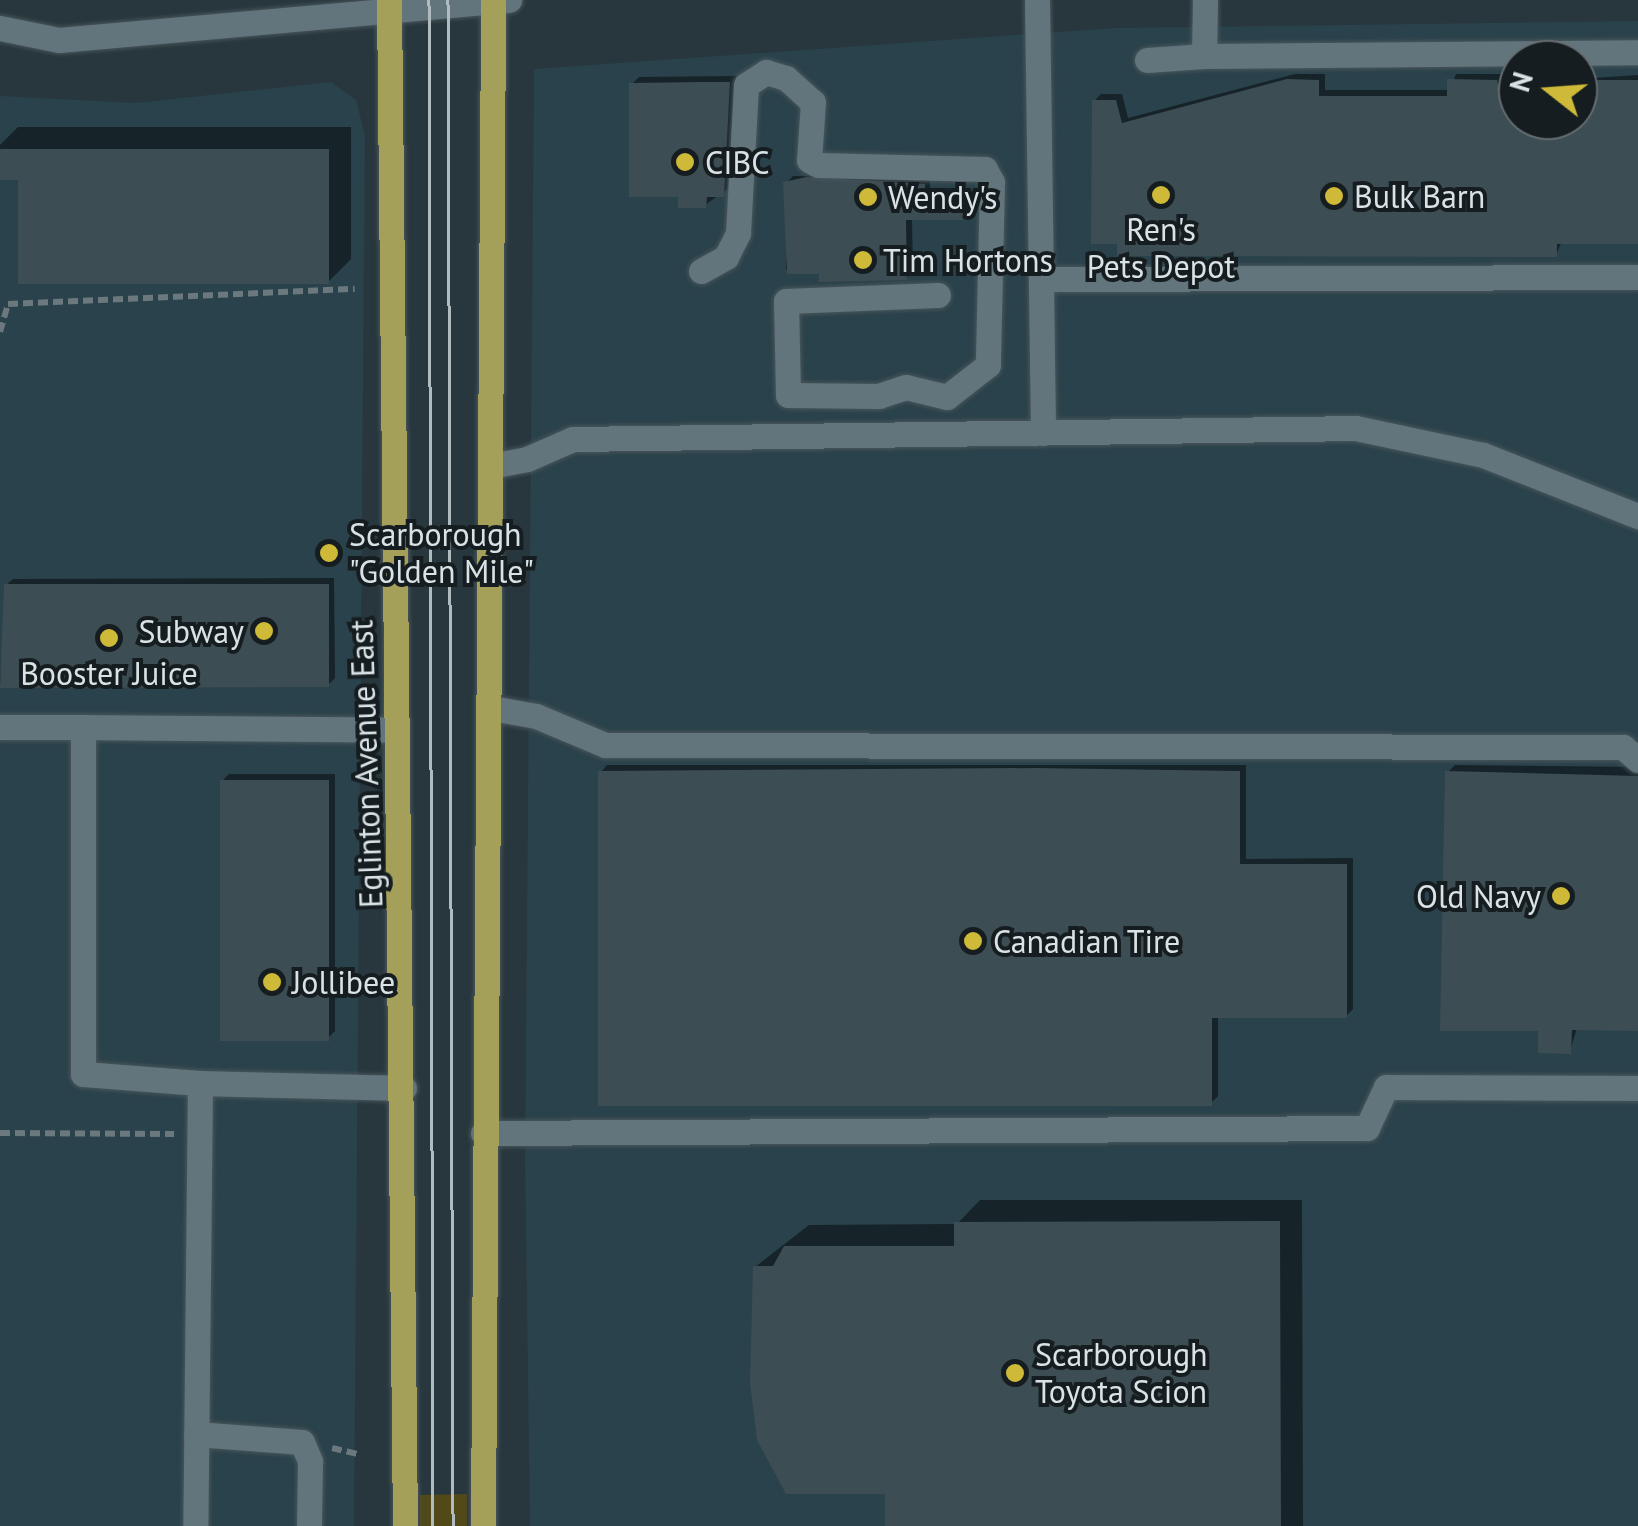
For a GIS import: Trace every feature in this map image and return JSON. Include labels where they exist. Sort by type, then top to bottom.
[{"type":"main road","points":[[483,1526],[493,0]]},
{"type":"main road","name":"Eglinton Avenue East","points":[[390,4],[396,730],[404,1088],[405,1526]]},
{"type":"street","points":[[0,28],[59,40],[390,4],[509,0]]},
{"type":"street","points":[[1037,0],[1043,433]]},
{"type":"street","points":[[1204,56],[1206,0]]},
{"type":"street","points":[[1147,60],[1204,56],[1638,52]]},
{"type":"street","points":[[700,271],[726,257],[738,233],[750,78],[766,72],[786,78],[813,102],[809,160],[818,166],[985,170],[992,182],[992,349],[988,366],[947,397],[906,387],[879,396],[788,396],[786,301],[938,295]]},
{"type":"street","points":[[1041,279],[1638,277]]},
{"type":"street","points":[[491,466],[573,439],[1356,428],[1483,455],[1638,516]]},
{"type":"street","points":[[491,708],[536,716],[605,745],[1624,746],[1638,760]]},
{"type":"street","points":[[0,727],[396,730]]},
{"type":"street","points":[[83,727],[83,1074],[200,1083],[404,1088]]},
{"type":"street","points":[[195,1526],[200,1083]]},
{"type":"street","points":[[483,1134],[1367,1128],[1386,1087],[1638,1088]]},
{"type":"street","points":[[196,1434],[302,1442],[310,1460],[308,1526]]},
{"type":"path","points":[[0,332],[8,304],[356,289]]},
{"type":"path","points":[[0,1133],[199,1134]]},
{"type":"shaded area","points":[[1638,21],[1638,1526],[530,1526],[525,1162],[534,69],[1114,28]]},
{"type":"shaded area","points":[[331,82],[356,100],[365,136],[354,1526],[0,1526],[0,96],[136,103]]},
{"type":"shaded area","points":[[467,1494],[467,1526],[420,1526],[420,1495]]},
{"type":"building","points":[[1287,79],[1319,80],[1319,96],[1447,96],[1447,79],[1497,80],[1498,140],[1598,140],[1598,80],[1638,80],[1638,244],[1557,244],[1557,257],[1117,256],[1117,244],[1091,244],[1092,100],[1116,100],[1122,123]]},
{"type":"building","name":"CIBC","points":[[730,82],[724,197],[707,197],[706,208],[678,208],[678,197],[629,197],[629,83]]},
{"type":"building","points":[[0,149],[329,149],[329,284],[18,284],[18,180],[0,180]]},
{"type":"building","points":[[807,177],[925,184],[925,194],[963,194],[963,220],[906,220],[907,280],[819,282],[819,274],[787,274],[783,182]]},
{"type":"building","points":[[4,584],[329,584],[329,687],[0,688]]},
{"type":"building","name":"Canadian Tire","points":[[598,771],[1240,771],[1240,864],[1347,864],[1347,1018],[1212,1018],[1212,1106],[598,1106]]},
{"type":"building","points":[[1445,771],[1638,776],[1638,1031],[1572,1030],[1571,1054],[1538,1053],[1538,1031],[1440,1031]]},
{"type":"building","points":[[220,780],[329,780],[329,1041],[220,1041]]},
{"type":"building","name":"Scarborough Toyota Scion","points":[[1280,1221],[1281,1526],[885,1526],[885,1494],[786,1494],[757,1440],[750,1382],[753,1266],[773,1266],[784,1246],[954,1246],[954,1222]]},
{"type":"tram line","points":[[429,0],[433,1526]]},
{"type":"tram line","points":[[448,0],[453,1526]]},
{"type":"place","name":"CIBC","points":[[685,162]]},
{"type":"place","name":"Ren's Pets Depot","points":[[1161,195]]},
{"type":"place","name":"Bulk Barn","points":[[1334,196]]},
{"type":"place","name":"Wendy's","points":[[868,197]]},
{"type":"place","name":"Tim Hortons","points":[[863,260]]},
{"type":"place","name":"Scarborough \"Golden Mile\"","points":[[329,553]]},
{"type":"place","name":"Subway","points":[[264,631]]},
{"type":"place","name":"Booster Juice","points":[[109,638]]},
{"type":"place","name":"Old Navy","points":[[1561,896]]},
{"type":"place","name":"Canadian Tire","points":[[973,941]]},
{"type":"place","name":"Jollibee","points":[[272,982]]},
{"type":"place","name":"Scarborough Toyota Scion","points":[[1015,1373]]}]
